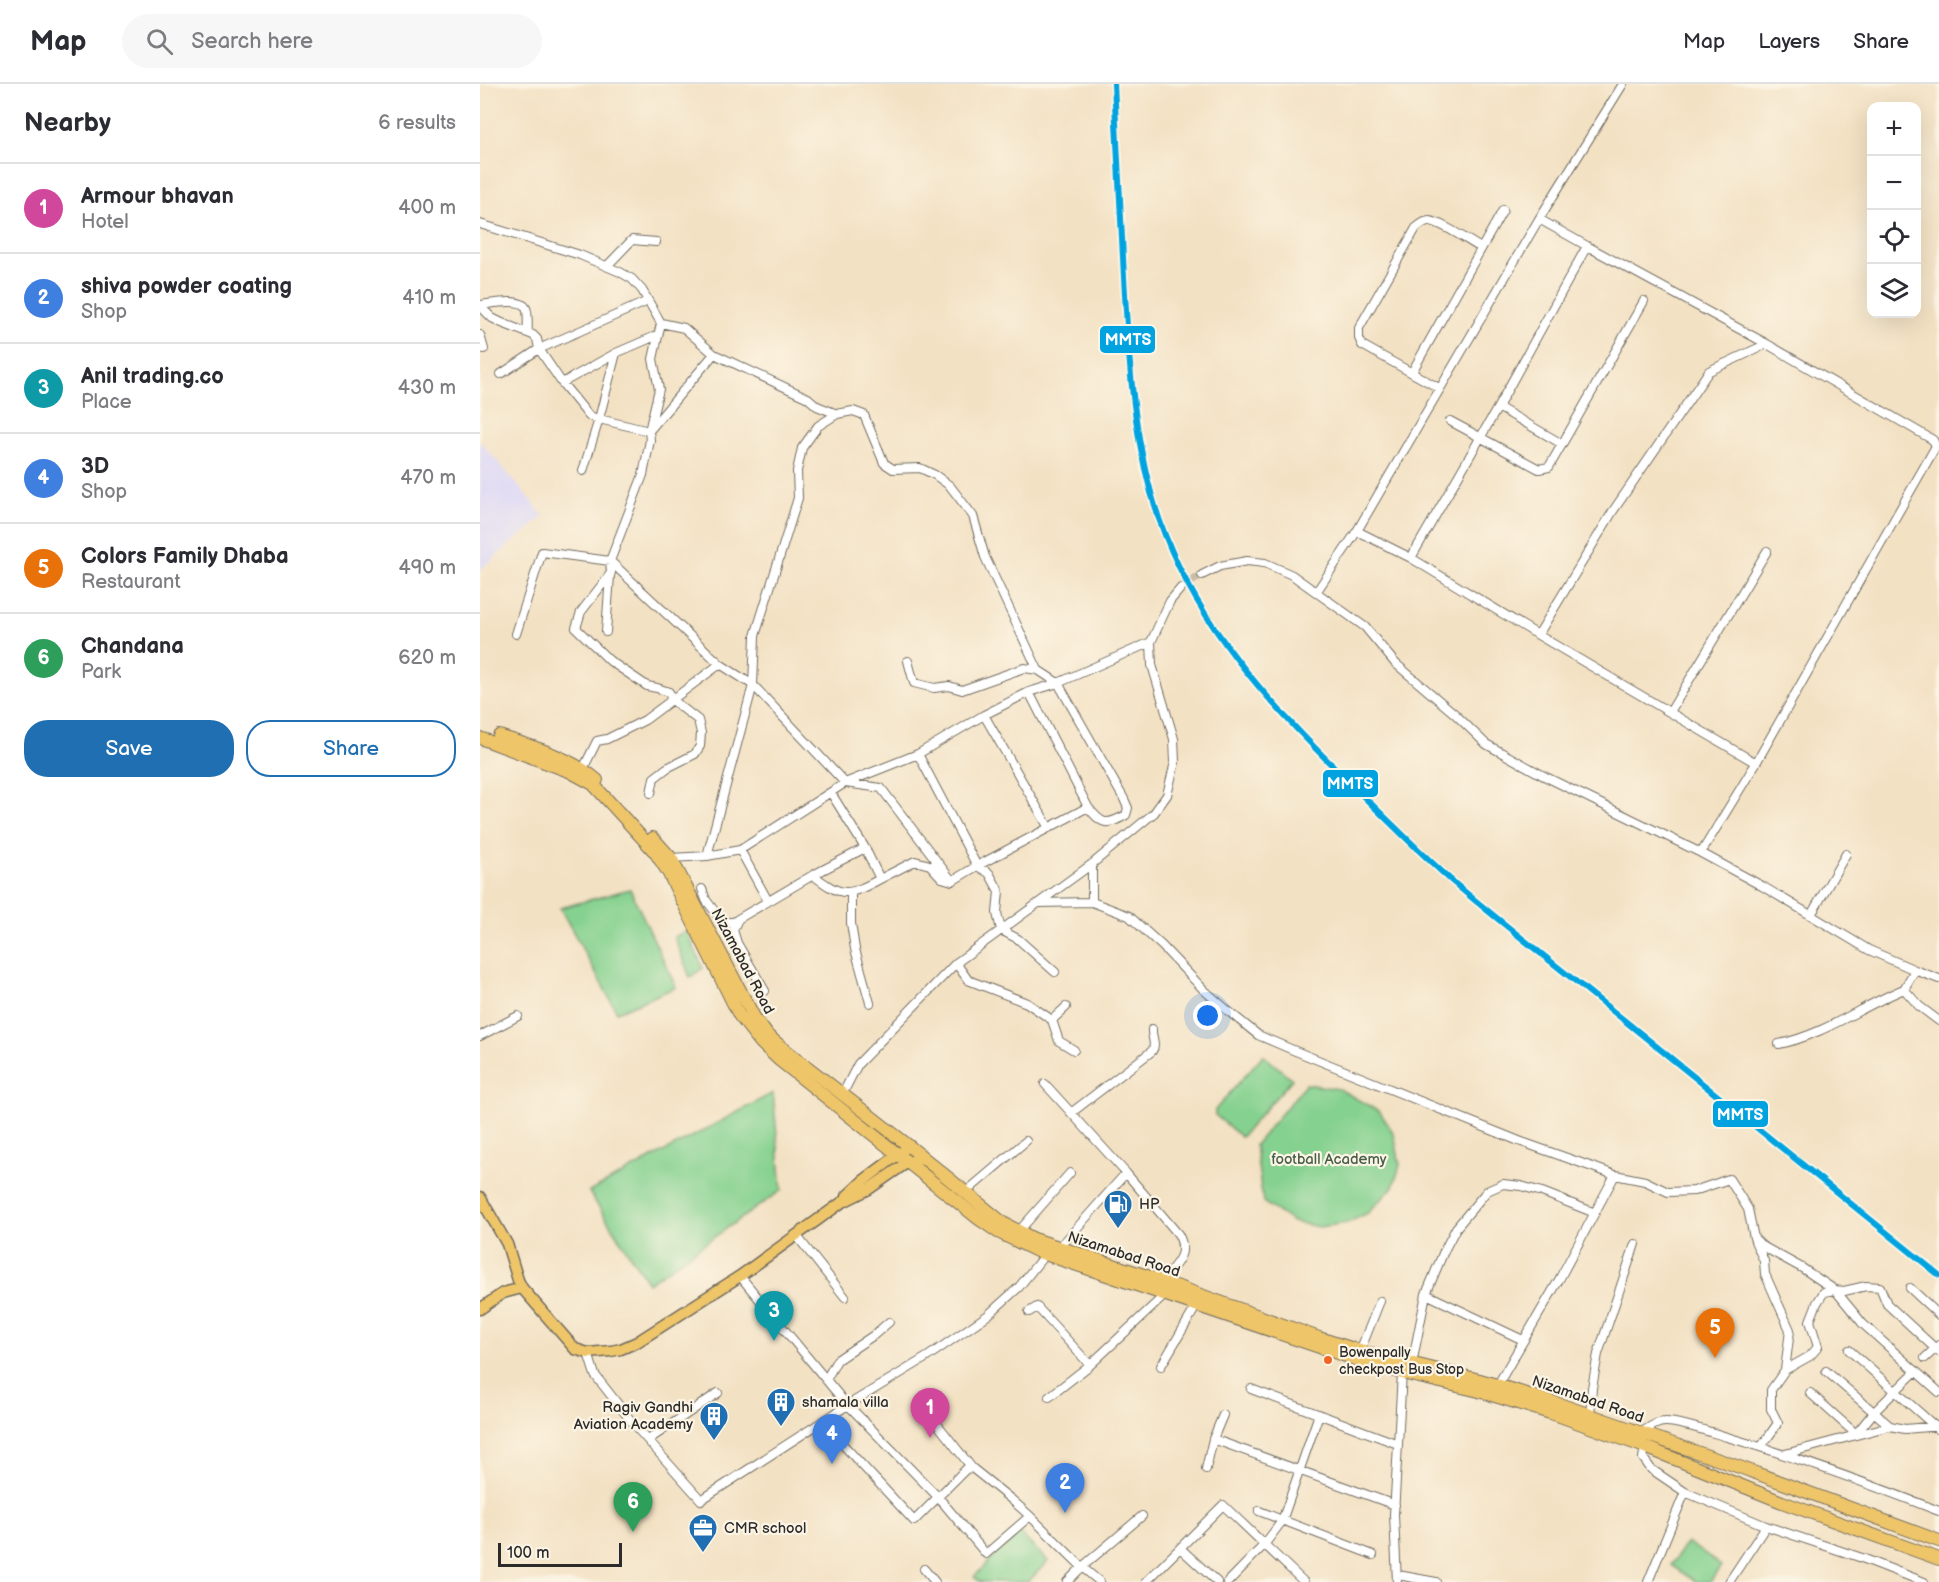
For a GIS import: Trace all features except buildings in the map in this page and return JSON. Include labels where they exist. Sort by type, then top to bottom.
[{"type":"highway","name":"Nizamabad Road","points":[[480,730],[536,747],[583,769],[608,790],[671,858],[754,1017],[768,1036],[1003,1223],[1059,1248],[1162,1281],[1319,1338],[1556,1403],[1745,1469],[1939,1541]]},
{"type":"highway","name":"Nizamabad Road","points":[[480,738],[571,772],[592,784],[655,852],[668,872],[740,1015],[761,1043],[778,1059],[998,1232],[1039,1252],[1318,1347],[1402,1373],[1479,1391],[1549,1413],[1645,1447],[1782,1502],[1939,1559]]},
{"type":"main road","points":[[480,1197],[507,1244],[520,1284],[575,1349],[588,1353],[621,1349],[637,1342],[740,1276],[841,1203],[869,1189],[903,1158],[909,1146]]},
{"type":"main road","points":[[903,1158],[924,1158]]},
{"type":"main road","points":[[480,1307],[520,1284]]},
{"type":"street","points":[[1317,591],[1357,531],[1539,219],[1623,84]]},
{"type":"street","points":[[1412,372],[1503,210]]},
{"type":"street","points":[[1539,219],[1767,344],[1934,440],[1936,446],[1756,763],[1701,853]]},
{"type":"street","points":[[1439,388],[1362,345],[1359,328],[1416,228],[1424,222],[1438,223],[1481,248]]},
{"type":"street","points":[[480,224],[580,255],[633,279],[661,323],[652,359],[658,389],[649,431],[650,440],[643,475],[610,561],[606,632]]},
{"type":"street","points":[[607,266],[632,240],[656,242]]},
{"type":"street","points":[[1411,558],[1587,246]]},
{"type":"street","points":[[501,374],[539,349],[648,301]]},
{"type":"street","points":[[1450,421],[1539,469],[1549,467],[1644,301]]},
{"type":"street","points":[[480,305],[522,303],[527,309],[528,332]]},
{"type":"street","points":[[480,305],[492,318],[528,332],[537,339],[539,349],[562,383],[589,416],[649,431]]},
{"type":"street","points":[[661,323],[684,328],[714,354],[837,414]]},
{"type":"street","points":[[480,335],[484,349]]},
{"type":"street","points":[[562,383],[616,353],[658,335]]},
{"type":"street","points":[[1538,635],[1613,511],[1709,371],[1767,344]]},
{"type":"street","points":[[583,471],[616,353]]},
{"type":"street","points":[[649,431],[714,354]]},
{"type":"street","points":[[1498,407],[1562,444]]},
{"type":"street","points":[[707,856],[753,685],[755,636],[798,498],[798,471],[802,447],[818,426],[837,414],[853,411],[864,415],[884,463],[893,469],[920,468],[950,486],[973,516],[985,557],[1038,670]]},
{"type":"street","points":[[1357,531],[1411,558],[1756,763]]},
{"type":"street","points":[[1670,712],[1767,551]]},
{"type":"street","points":[[516,634],[542,552],[610,561],[720,664],[753,685],[845,783],[881,788],[952,881]]},
{"type":"street","points":[[1202,575],[1220,566],[1247,561],[1265,563],[1292,575],[1365,627],[1395,663],[1486,744],[1544,776],[1701,853],[1869,950],[1939,979]]},
{"type":"street","points":[[610,575],[581,612],[576,628],[610,661],[647,686],[669,692],[671,699],[698,720],[701,733],[700,746],[694,754],[667,768],[654,778],[651,793]]},
{"type":"street","points":[[842,1095],[858,1064],[956,963],[1092,864],[1154,813],[1167,795],[1175,762],[1174,739],[1152,665],[1151,642],[1170,601],[1181,588]]},
{"type":"street","points":[[671,858],[707,856],[740,850],[845,783],[918,754],[984,715],[1029,692],[1058,683],[1151,642]]},
{"type":"street","points":[[908,661],[914,683],[934,688],[949,686],[962,690],[1024,668],[1038,670],[1058,683],[1124,799],[1128,812],[1126,815],[1107,823],[1096,817],[1088,807],[1029,692]]},
{"type":"street","points":[[583,769],[597,741],[607,739],[645,720],[720,664]]},
{"type":"street","points":[[984,715],[1049,828]]},
{"type":"street","points":[[918,754],[976,866],[989,873],[999,891],[997,913],[1001,930],[1018,939],[1055,972]]},
{"type":"street","points":[[831,793],[865,848],[880,879]]},
{"type":"street","points":[[813,875],[834,890],[851,892],[915,861],[930,865],[942,878],[952,881],[1088,807]]},
{"type":"street","points":[[702,890],[706,900],[723,922],[734,922],[813,875],[865,848]]},
{"type":"street","points":[[740,850],[768,901]]},
{"type":"street","points":[[1810,915],[1846,854]]},
{"type":"street","points":[[1092,864],[1092,902]]},
{"type":"street","points":[[851,892],[850,923],[870,1003]]},
{"type":"street","points":[[1039,903],[1092,902],[1129,916],[1162,946],[1204,990],[1258,1035],[1519,1141],[1615,1175],[1645,1181],[1668,1192],[1694,1191],[1729,1179],[1748,1209],[1754,1238],[1764,1261],[1766,1274],[1790,1330],[1785,1370]]},
{"type":"street","points":[[738,919],[733,930],[737,943],[765,991]]},
{"type":"street","points":[[956,963],[968,980],[1028,1003],[1052,1020],[1059,1041],[1074,1050]]},
{"type":"street","points":[[1779,1044],[1827,1028],[1904,989],[1915,970]]},
{"type":"street","points":[[1904,989],[1919,1006],[1939,1021]]},
{"type":"street","points":[[1052,1020],[1066,1007]]},
{"type":"street","points":[[480,1036],[518,1016]]},
{"type":"street","points":[[1071,1113],[1152,1051],[1155,1044],[1152,1029]]},
{"type":"street","points":[[1045,1083],[1126,1173],[1182,1241],[1181,1255],[1162,1281]]},
{"type":"street","points":[[966,1192],[1026,1141]]},
{"type":"street","points":[[1019,1231],[1070,1173]]},
{"type":"street","points":[[1059,1248],[1126,1173]]},
{"type":"street","points":[[1497,1386],[1560,1278],[1615,1175]]},
{"type":"street","points":[[1412,1364],[1426,1294],[1444,1251],[1456,1228],[1487,1191],[1503,1184],[1521,1186],[1595,1213]]},
{"type":"street","points":[[796,1235],[845,1297]]},
{"type":"street","points":[[1754,1238],[1762,1246],[1835,1290],[1863,1324],[1939,1392]]},
{"type":"street","points":[[1590,1416],[1598,1354],[1635,1244]]},
{"type":"street","points":[[588,1353],[595,1375],[634,1426],[701,1500],[927,1357],[988,1315],[1019,1287],[1046,1253]]},
{"type":"street","points":[[740,1276],[848,1405],[939,1498],[986,1554],[1029,1516]]},
{"type":"street","points":[[1761,1447],[1778,1423],[1772,1409],[1771,1390],[1785,1370],[1810,1356],[1818,1347],[1810,1322],[1824,1292],[1844,1291],[1866,1286],[1880,1287],[1887,1304],[1938,1348],[1925,1358]]},
{"type":"street","points":[[1910,1288],[1939,1315]]},
{"type":"street","points":[[1049,1397],[1090,1365],[1166,1294]]},
{"type":"street","points":[[1426,1294],[1523,1340]]},
{"type":"street","points":[[1360,1351],[1380,1301]]},
{"type":"street","points":[[1161,1366],[1197,1305]]},
{"type":"street","points":[[1029,1312],[1036,1307],[1090,1365]]},
{"type":"street","points":[[826,1380],[837,1360],[889,1322]]},
{"type":"street","points":[[1849,1350],[1938,1428]]},
{"type":"street","points":[[1826,1371],[1890,1426]]},
{"type":"street","points":[[1856,1434],[1874,1412],[1916,1371]]},
{"type":"street","points":[[1402,1373],[1395,1505],[1397,1579],[1436,1582]]},
{"type":"street","points":[[1251,1389],[1398,1444]]},
{"type":"street","points":[[648,1440],[718,1393]]},
{"type":"street","points":[[1810,1393],[1856,1434]]},
{"type":"street","points":[[1228,1582],[1264,1545],[1282,1521],[1319,1414]]},
{"type":"street","points":[[1206,1469],[1213,1439],[1223,1415]]},
{"type":"street","points":[[822,1422],[914,1521],[966,1469],[972,1468]]},
{"type":"street","points":[[1641,1433],[1650,1426],[1665,1422],[1761,1447],[1867,1483],[1939,1511]]},
{"type":"street","points":[[938,1425],[972,1468],[1029,1516],[1100,1582]]},
{"type":"street","points":[[1785,1454],[1890,1426],[1905,1429],[1938,1428]]},
{"type":"street","points":[[1213,1439],[1395,1505]]},
{"type":"street","points":[[1645,1447],[1643,1458],[1652,1469],[1685,1492],[1766,1526],[1862,1558],[1924,1582]]},
{"type":"street","points":[[1648,1582],[1685,1492]]},
{"type":"street","points":[[1146,1582],[1223,1505],[1304,1582]]},
{"type":"street","points":[[1259,1511],[1373,1555]]},
{"type":"street","points":[[1067,1582],[1142,1516]]},
{"type":"street","points":[[1729,1582],[1766,1526]]},
{"type":"street","points":[[1180,1548],[1217,1582]]},
{"type":"street","points":[[924,1569],[935,1582]]},
{"type":"shaded area","points":[[480,441],[544,516],[480,570]]},
{"type":"green space","points":[[630,889],[676,987],[617,1012],[560,908]]},
{"type":"green space","points":[[687,931],[703,968],[690,977],[674,937]]},
{"type":"green space","points":[[1263,1055],[1292,1079],[1241,1137],[1215,1115],[1215,1110]]},
{"type":"green space","name":"football Academy","points":[[1306,1084],[1339,1089],[1380,1112],[1394,1134],[1400,1165],[1393,1187],[1368,1213],[1347,1223],[1319,1227],[1293,1222],[1263,1202],[1255,1145]]},
{"type":"green space","points":[[773,1093],[782,1190],[648,1283],[589,1192]]},
{"type":"green space","points":[[1018,1532],[1048,1561],[1028,1582],[980,1582],[974,1577]]},
{"type":"green space","points":[[1687,1542],[1721,1566],[1710,1582],[1696,1582],[1671,1565]]},
{"type":"tunnel","points":[[1181,588],[1202,575]]},
{"type":"transit line","name":"MMTS","points":[[1114,84],[1128,342],[1139,440],[1154,504],[1165,535],[1197,601],[1217,632],[1285,717],[1453,882],[1939,1275]]},
{"type":"place","name":"HP","points":[[1118,1230]]},
{"type":"place","name":"Anil trading.co","points":[[774,1341]]},
{"type":"place","name":"Colors Family Dhaba","points":[[1715,1358]]},
{"type":"place","name":"Bowenpally checkpost Bus Stop","points":[[1328,1360]]},
{"type":"place","name":"shamala villa","points":[[781,1428]]},
{"type":"place","name":"Armour bhavan","points":[[930,1438]]},
{"type":"place","name":"Ragiv Gandhi Aviation Academy","points":[[714,1442]]},
{"type":"place","name":"3D","points":[[832,1464]]},
{"type":"place","name":"shiva powder coating","points":[[1065,1513]]},
{"type":"place","name":"Chandana","points":[[633,1532]]},
{"type":"place","name":"CMR school","points":[[703,1554]]}]
